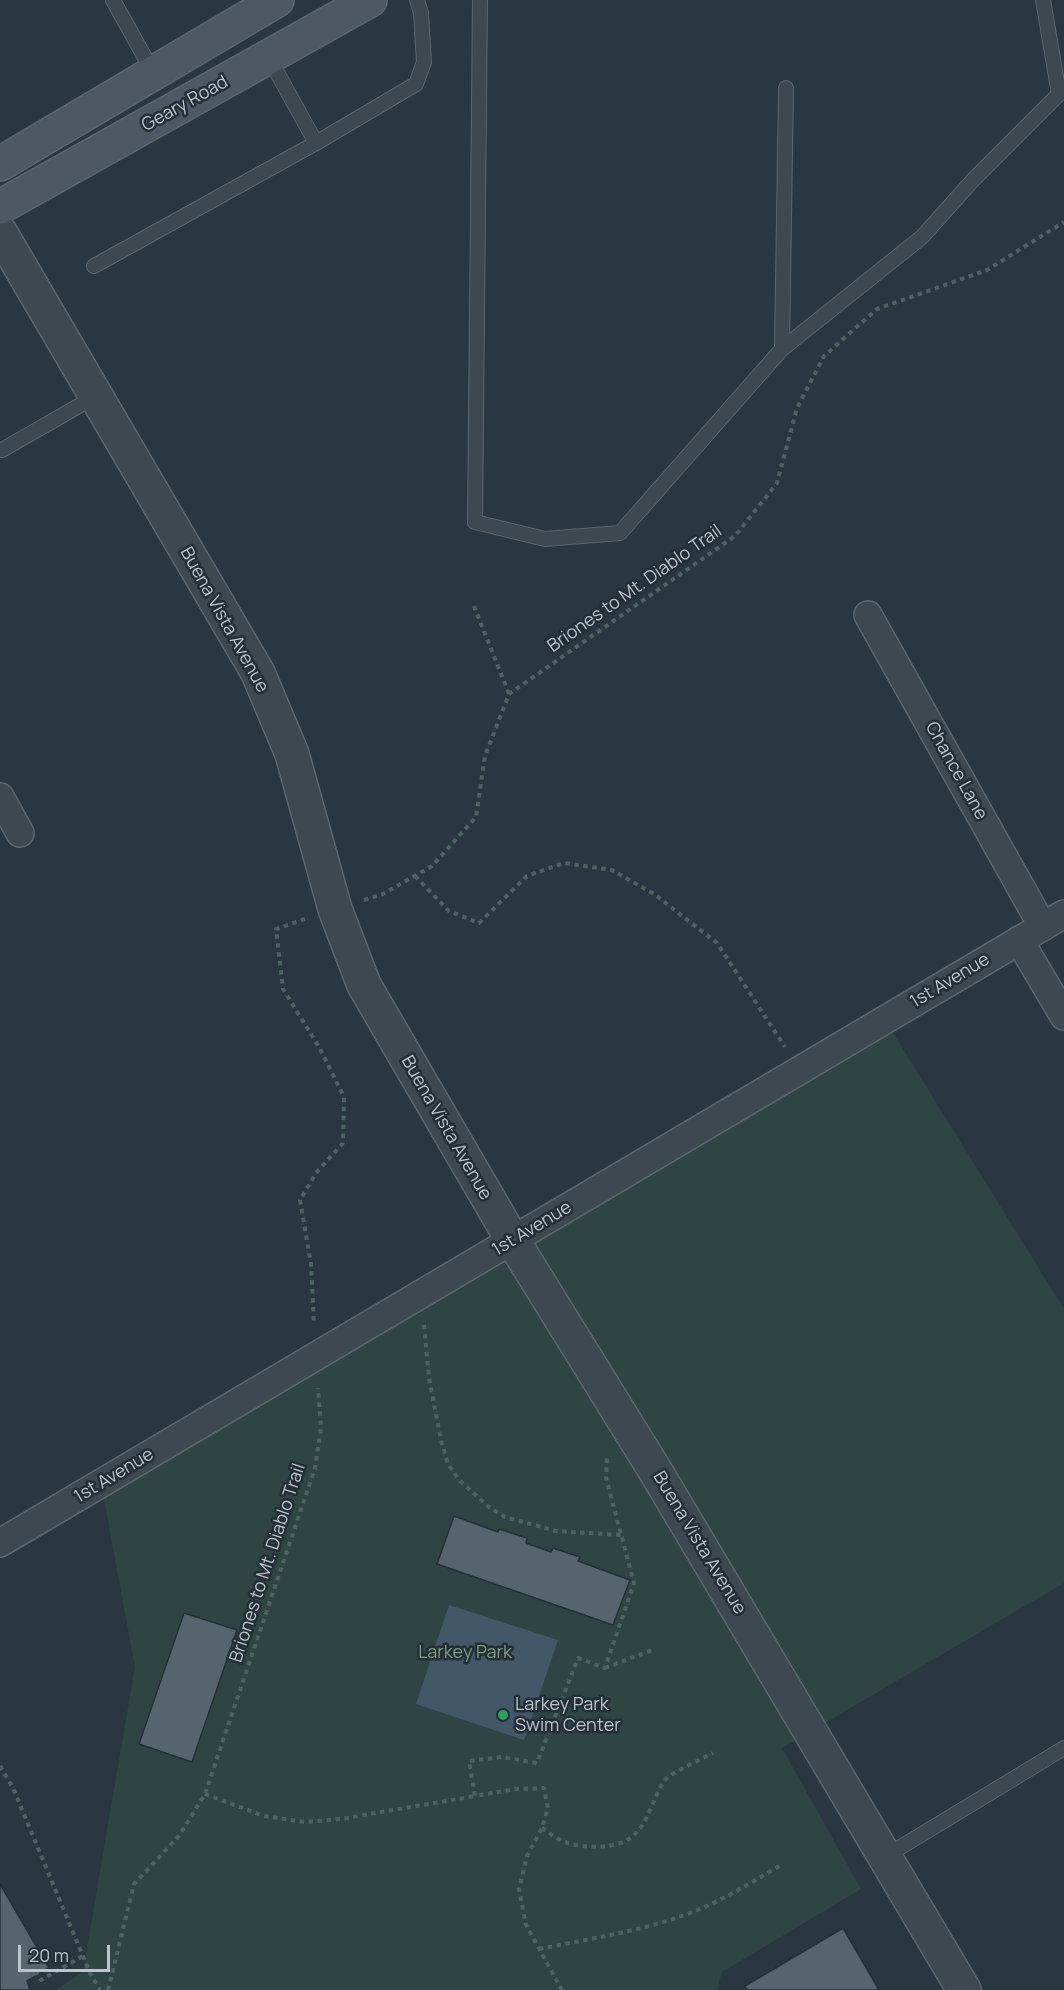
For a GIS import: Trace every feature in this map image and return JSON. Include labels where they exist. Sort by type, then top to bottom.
[{"type":"main road","points":[[0,164],[277,0]]},
{"type":"main road","name":"Geary Road","points":[[0,207],[370,0]]},
{"type":"street","name":"Buena Vista Avenue","points":[[0,232],[258,673],[292,754],[335,909],[364,985],[513,1240],[633,1435],[964,1990]]},
{"type":"street","name":"Chance Lane","points":[[868,615],[1054,920]]},
{"type":"street","points":[[0,797],[20,833]]},
{"type":"street","name":"1st Avenue","points":[[0,1543],[1054,920]]},
{"type":"street","points":[[1019,940],[1064,1016]]},
{"type":"lane","points":[[113,0],[154,74]]},
{"type":"lane","points":[[94,266],[316,143],[416,84],[424,62],[421,13],[417,0]]},
{"type":"lane","points":[[480,0],[475,522],[545,539],[620,533],[782,349],[922,237],[973,180],[1059,94],[1042,0]]},
{"type":"lane","points":[[269,58],[316,143]]},
{"type":"lane","points":[[782,349],[786,88]]},
{"type":"lane","points":[[2,450],[96,396]]},
{"type":"lane","points":[[885,1856],[1064,1748]]},
{"type":"path","name":"Briones to Mt. Diablo Trail","points":[[108,1990],[135,1884],[179,1836],[205,1794],[315,1468],[321,1428],[311,1264],[300,1200],[316,1173],[343,1143],[344,1097],[319,1047],[283,989],[276,929],[382,894],[432,866],[476,817],[485,756],[509,694],[735,536],[777,483],[797,408],[824,356],[877,309],[987,270],[1064,222]]},
{"type":"path","points":[[474,606],[509,694]]},
{"type":"path","points":[[415,876],[449,911],[479,922],[527,876],[564,863],[612,870],[654,894],[717,943],[800,1070]]},
{"type":"path","points":[[421,1295],[434,1409],[448,1464],[459,1480],[489,1507],[505,1517],[555,1531],[621,1536]]},
{"type":"path","points":[[605,1668],[634,1583],[606,1478],[608,1455],[633,1435]]},
{"type":"path","points":[[475,1796],[469,1761],[502,1757],[537,1763],[578,1658],[605,1668],[652,1650]]},
{"type":"path","points":[[542,1828],[576,1845],[602,1846],[626,1840],[635,1835],[641,1827],[666,1779],[713,1753]]},
{"type":"path","points":[[0,1766],[13,1788],[83,1956],[100,1990]]},
{"type":"path","points":[[205,1794],[264,1816],[305,1822],[341,1820],[515,1789],[544,1788],[548,1808],[542,1828],[527,1856],[519,1889],[526,1925],[562,1990]]},
{"type":"path","points":[[539,1949],[658,1923],[699,1909],[737,1891],[781,1865]]},
{"type":"path","points":[[35,1971],[41,1980],[83,1956]]},
{"type":"path","points":[[29,1975],[42,1967]]},
{"type":"green space","name":"Larkey Park","points":[[885,1020],[1064,1309],[1064,1583],[782,1748],[861,1889],[722,1972],[717,1990],[57,1990],[83,1971],[135,1667],[101,1483]]},
{"type":"water","points":[[449,1605],[558,1640],[524,1740],[416,1704]]},
{"type":"building","points":[[454,1516],[498,1532],[499,1529],[527,1538],[526,1543],[551,1552],[553,1548],[580,1557],[578,1561],[630,1580],[613,1625],[437,1564]]},
{"type":"building","points":[[184,1613],[237,1630],[192,1762],[139,1744]]},
{"type":"building","points":[[0,1884],[49,1968],[27,1981],[30,1990],[0,1990]]},
{"type":"building","points":[[843,1928],[879,1990],[747,1990],[745,1986]]},
{"type":"place","name":"Larkey Park Swim Center","points":[[503,1715]]}]
